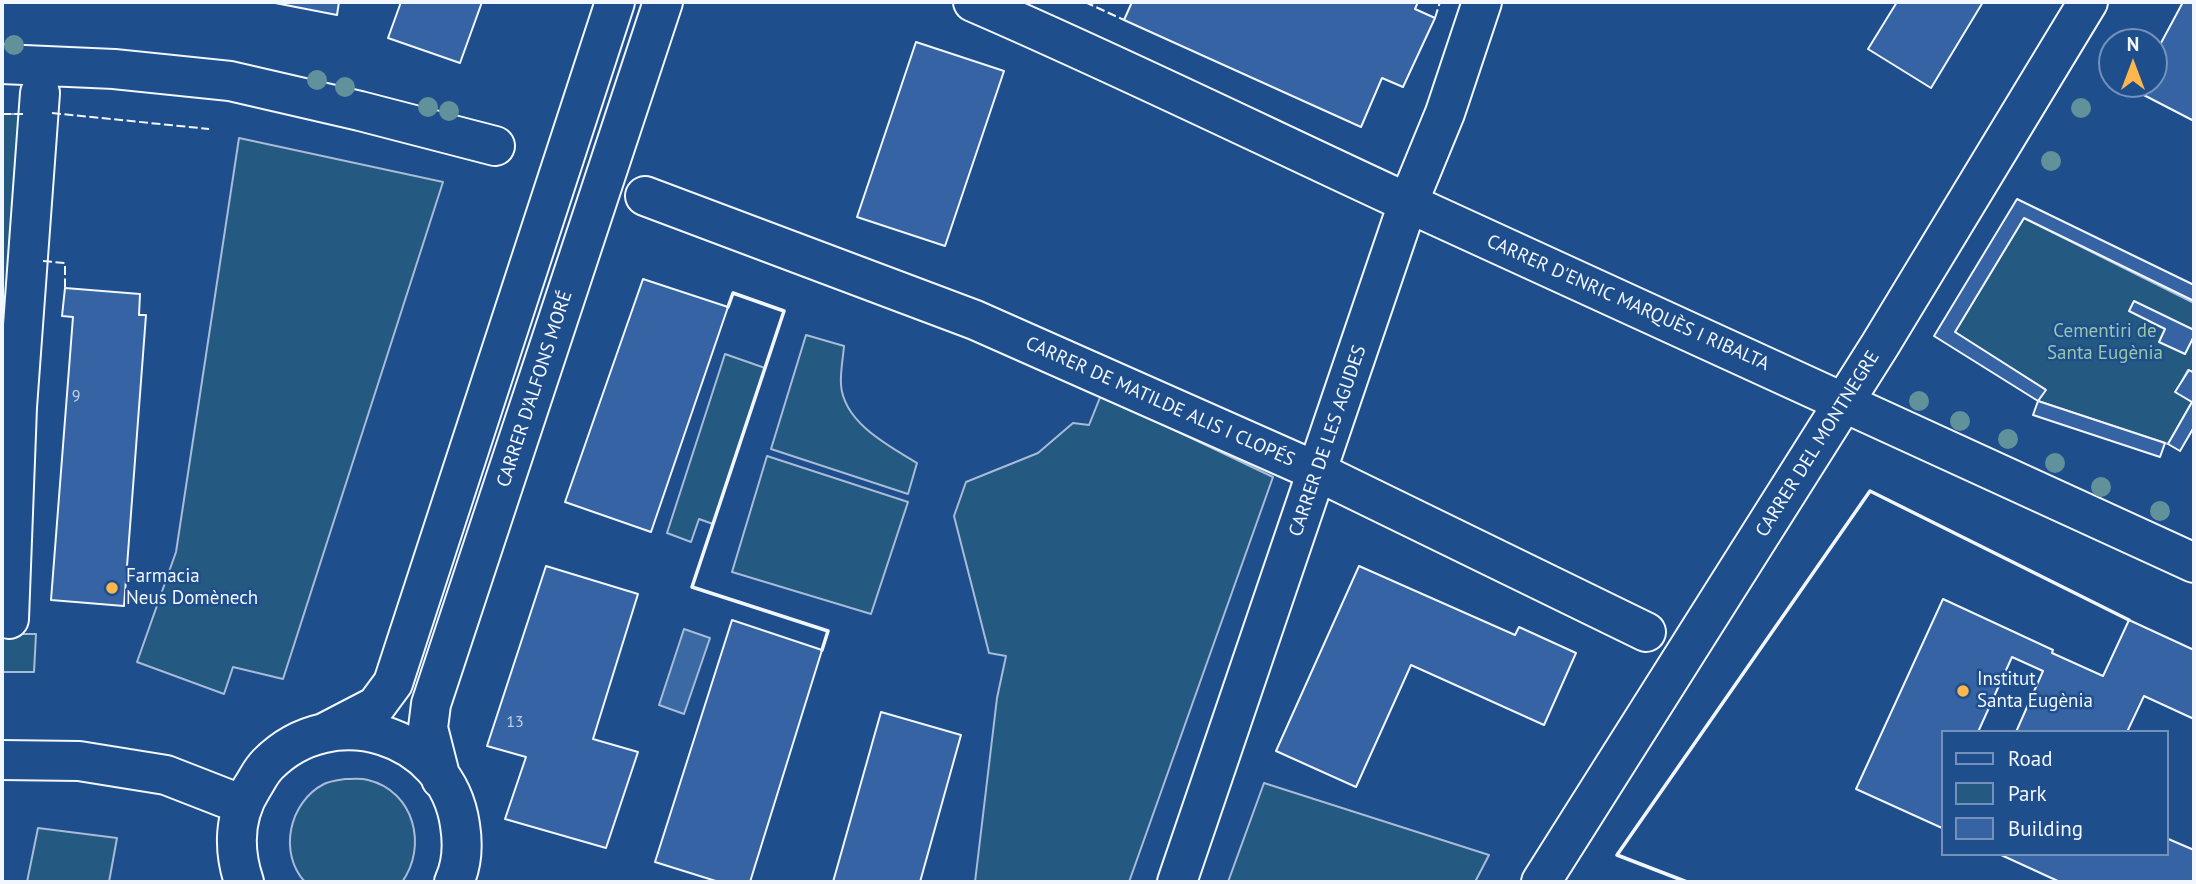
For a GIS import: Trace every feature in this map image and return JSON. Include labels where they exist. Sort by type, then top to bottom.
[{"type":"street","points":[[244,882],[239,867],[237,836],[243,805],[257,778],[278,755],[303,739],[326,732],[376,706],[393,683],[615,2]]},
{"type":"street","name":"CARRER D'ALFONS MORÉ","points":[[441,779],[428,728],[431,704],[663,2]]},
{"type":"street","name":"CARRER D'ENRIC MARQUÈS I RIBALTA","points":[[973,2],[1062,40],[1408,203],[2194,563]]},
{"type":"street","name":"CARRER DE LES AGUDES","points":[[1177,882],[1408,203],[1445,113],[1482,2]]},
{"type":"street","name":"CARRER DEL MONTNEGRE","points":[[1541,882],[1880,345],[2088,2]]},
{"type":"street","points":[[2,64],[114,69],[230,81],[337,105],[495,146]]},
{"type":"street","points":[[9,620],[16,407],[40,93]]},
{"type":"street","name":"CARRER DE MATILDE ALIS I CLOPÉS","points":[[645,195],[975,320],[1318,472],[1646,632]]},
{"type":"street","points":[[326,732],[363,730],[392,737],[427,761],[452,794],[461,836],[464,881]]},
{"type":"street","points":[[2,760],[79,761],[166,775],[243,805]]},
{"type":"green space","points":[[2,114],[26,114],[2,386]]},
{"type":"green space","points":[[239,138],[443,182],[283,679],[233,667],[224,694],[137,662],[176,552]]},
{"type":"green space","name":"Cementiri de Santa Eugènia","points":[[2024,218],[2194,303],[2194,373],[2188,370],[2176,392],[2192,402],[2168,444],[2038,401],[2045,389],[1955,332]]},
{"type":"green space","points":[[806,335],[844,346],[841,385],[844,399],[850,411],[870,432],[917,463],[908,494],[771,449]]},
{"type":"green space","points":[[725,354],[765,368],[713,524],[699,519],[691,542],[667,533]]},
{"type":"green space","points":[[1101,395],[1273,477],[1129,882],[975,882],[997,698],[1006,656],[989,653],[954,516],[966,482],[1038,453],[1073,423],[1089,425]]},
{"type":"green space","points":[[767,456],[908,502],[871,614],[732,572]]},
{"type":"green space","points":[[2,634],[36,634],[34,672],[2,672]]},
{"type":"green space","points":[[365,779],[384,786],[406,808],[415,837],[410,868],[402,882],[305,882],[297,870],[290,843],[295,815],[312,792],[326,783]]},
{"type":"green space","points":[[1264,783],[1489,855],[1475,882],[1228,882]]},
{"type":"green space","points":[[38,828],[117,838],[109,882],[27,882]]},
{"type":"shaded area","points":[[684,629],[710,638],[684,714],[659,705]]},
{"type":"building","points":[[270,2],[339,2],[337,15]]},
{"type":"building","points":[[401,2],[482,2],[460,63],[388,38]]},
{"type":"building","points":[[1132,2],[1418,2],[1415,9],[1435,18],[1403,87],[1382,78],[1361,127],[1124,20]]},
{"type":"building","points":[[1897,2],[1983,2],[1931,88],[1868,49]]},
{"type":"building","points":[[2183,2],[2194,2],[2194,121],[2150,98],[2168,98],[2168,30]]},
{"type":"building","points":[[916,42],[1004,71],[945,246],[857,217]]},
{"type":"building","points":[[2017,199],[2194,285],[2194,301],[2024,218],[1955,332],[2046,390],[2038,401],[1934,336]]},
{"type":"building","points":[[643,279],[728,307],[651,532],[565,502]]},
{"type":"building","points":[[65,288],[140,294],[139,315],[146,315],[124,606],[51,600],[73,317],[62,316]]},
{"type":"building","points":[[2134,301],[2194,330],[2194,336],[2185,354],[2159,342],[2165,329],[2129,311]]},
{"type":"building","points":[[2189,370],[2194,373],[2194,427],[2180,451],[2168,444],[2192,402],[2175,392]]},
{"type":"building","points":[[2038,401],[2165,443],[2160,457],[2033,415]]},
{"type":"building","points":[[546,566],[638,594],[593,739],[638,752],[606,848],[505,819],[526,757],[487,746]]},
{"type":"building","points":[[1359,566],[1515,635],[1519,627],[1576,653],[1544,725],[1411,665],[1356,787],[1276,751]]},
{"type":"building","points":[[1943,599],[2103,676],[2129,620],[2194,650],[2194,719],[2144,696],[2128,730],[2017,730],[2043,671],[2012,657],[1979,730],[1940,730],[1940,827],[1856,789]]},
{"type":"building","points":[[732,620],[822,650],[750,882],[719,882],[655,862]]},
{"type":"building","points":[[881,712],[961,735],[920,882],[833,882]]},
{"type":"building","points":[[2168,839],[2194,850],[2194,882],[2060,882],[2003,856],[2168,856]]},
{"type":"fence","points":[[1085,2],[1124,20]]},
{"type":"fence","points":[[1435,18],[1440,2]]},
{"type":"fence","points":[[52,113],[209,129]]},
{"type":"fence","points":[[2,114],[23,114]]},
{"type":"fence","points":[[43,261],[65,263],[65,288]]},
{"type":"wall","points":[[728,307],[733,293],[784,311],[692,587],[828,631],[822,650]]},
{"type":"wall","points":[[1687,882],[1617,855],[1870,491],[2129,620]]},
{"type":"place","name":"Farmacia Neus Domènech","points":[[112,588]]},
{"type":"place","name":"Institut Santa Eugènia","points":[[1963,691]]}]
